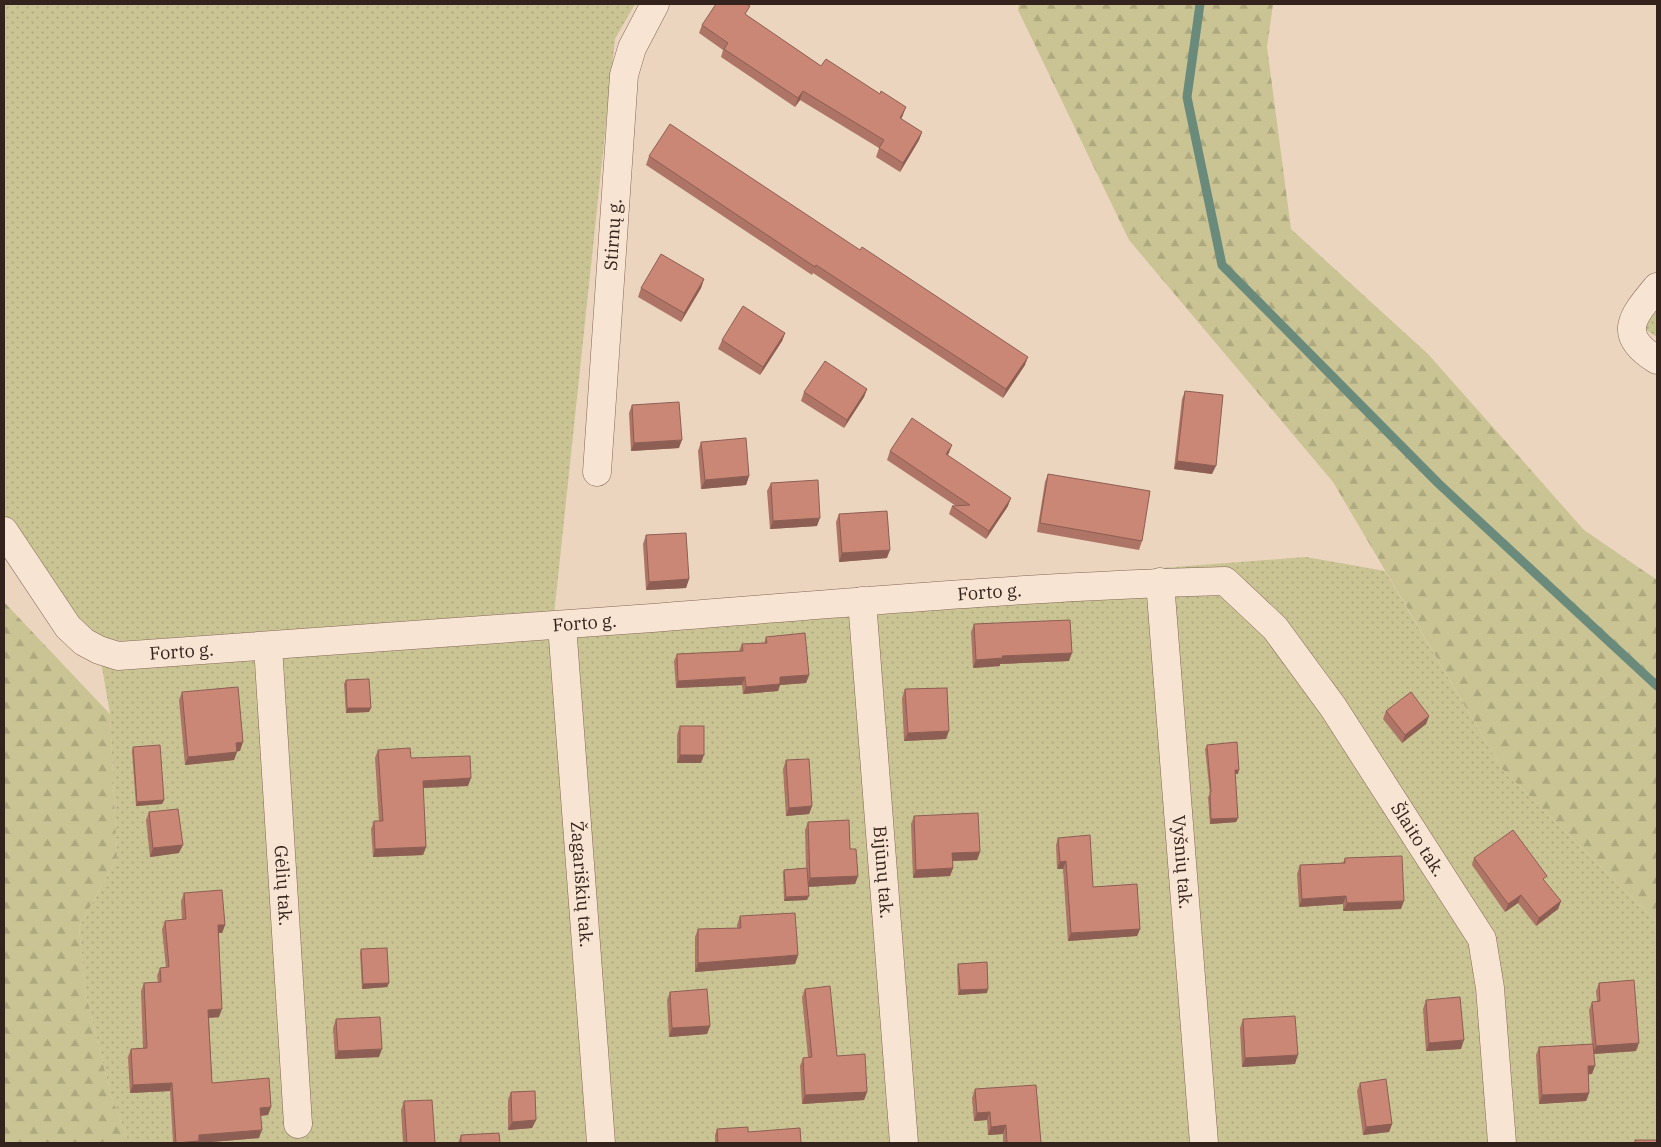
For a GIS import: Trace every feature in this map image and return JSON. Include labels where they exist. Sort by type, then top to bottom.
[{"type":"street","name":"Stirnų g.","points":[[597,472],[624,75],[632,48],[655,4]]},
{"type":"street","points":[[1657,287],[1639,309],[1633,319],[1632,328],[1635,342],[1646,354],[1657,360]]},
{"type":"street","name":"Forto g.","points":[[4,532],[68,627],[84,642],[99,650],[118,656],[562,625],[862,601],[1160,582],[1225,581]]},
{"type":"street","name":"Šlaito tak.","points":[[1225,581],[1275,628],[1333,708],[1482,939],[1490,988],[1502,1143]]},
{"type":"street","name":"Vyšnių tak.","points":[[1160,582],[1204,1143]]},
{"type":"street","name":"Bijūnų tak.","points":[[862,601],[904,1143]]},
{"type":"street","name":"Žagariškių tak.","points":[[562,625],[601,1143]]},
{"type":"street","name":"Gėlių tak.","points":[[268,646],[298,1124]]},
{"type":"green space","points":[[4,4],[635,4],[615,39],[554,615],[1306,557],[1385,571],[1502,769],[1657,922],[1657,1143],[129,1143],[111,1096],[85,990],[79,927],[117,858],[110,714],[99,650],[4,531]]},
{"type":"green space","points":[[1019,4],[1273,4],[1267,47],[1291,229],[1428,354],[1584,530],[1657,580],[1657,922],[1502,769],[1333,482],[1129,240],[1018,10]]},
{"type":"green space","points":[[1657,301],[1657,337],[1643,328]]},
{"type":"green space","points":[[4,602],[110,714],[117,858],[79,927],[85,990],[111,1096],[129,1143],[4,1143]]},
{"type":"building","points":[[716,4],[746,4],[750,6],[745,14],[821,66],[826,59],[880,94],[881,91],[906,107],[900,118],[922,132],[903,163],[879,148],[884,140],[803,91],[798,98],[724,49],[728,43],[702,25]]},
{"type":"building","points":[[670,124],[860,250],[862,247],[1028,357],[1006,389],[816,265],[815,267],[649,156]]},
{"type":"building","points":[[661,254],[704,279],[684,313],[641,288]]},
{"type":"building","points":[[743,306],[785,333],[763,367],[722,340]]},
{"type":"building","points":[[825,361],[867,389],[847,420],[804,392]]},
{"type":"building","points":[[1185,391],[1223,395],[1216,466],[1177,461]]},
{"type":"building","points":[[679,402],[682,440],[634,443],[632,405]]},
{"type":"building","points":[[912,418],[952,445],[946,454],[1011,498],[989,531],[952,506],[970,505],[890,451]]},
{"type":"building","points":[[746,438],[749,476],[705,480],[701,442]]},
{"type":"building","points":[[1048,474],[1150,491],[1142,541],[1040,523]]},
{"type":"building","points":[[818,480],[820,518],[773,521],[771,483]]},
{"type":"building","points":[[887,511],[890,550],[842,553],[839,514]]},
{"type":"building","points":[[686,533],[689,579],[649,582],[646,535]]},
{"type":"building","points":[[1070,620],[1072,653],[1002,656],[1003,658],[976,660],[974,624]]},
{"type":"building","points":[[805,633],[809,675],[780,677],[780,684],[746,687],[745,677],[678,681],[677,654],[743,651],[742,644],[767,643],[766,637]]},
{"type":"building","points":[[369,679],[371,708],[347,708],[346,680]]},
{"type":"building","points":[[238,687],[243,742],[236,743],[237,752],[188,757],[182,692]]},
{"type":"building","points":[[947,688],[949,731],[908,733],[905,689]]},
{"type":"building","points":[[1411,692],[1429,716],[1405,735],[1386,711]]},
{"type":"building","points":[[680,726],[704,726],[704,755],[680,755]]},
{"type":"building","points":[[1237,742],[1239,770],[1235,770],[1238,818],[1211,819],[1207,745]]},
{"type":"building","points":[[160,745],[164,800],[137,802],[133,747]]},
{"type":"building","points":[[410,748],[411,758],[470,756],[471,778],[423,781],[426,847],[375,849],[374,821],[383,821],[378,750]]},
{"type":"building","points":[[809,759],[812,806],[789,808],[786,760]]},
{"type":"building","points":[[178,809],[183,845],[153,848],[149,812]]},
{"type":"building","points":[[978,813],[980,852],[952,853],[953,868],[916,870],[914,816]]},
{"type":"building","points":[[849,820],[850,849],[856,849],[858,876],[810,878],[808,822]]},
{"type":"building","points":[[1513,830],[1547,876],[1543,879],[1561,901],[1539,918],[1521,895],[1508,904],[1474,858]]},
{"type":"building","points":[[1090,835],[1093,887],[1137,884],[1140,929],[1071,933],[1066,861],[1060,862],[1058,838]]},
{"type":"building","points":[[1402,856],[1404,901],[1347,903],[1346,896],[1302,899],[1300,865],[1345,863],[1345,858]]},
{"type":"building","points":[[807,868],[809,896],[786,897],[784,870]]},
{"type":"building","points":[[222,890],[225,925],[218,925],[222,1009],[208,1010],[212,1083],[269,1078],[271,1107],[260,1108],[262,1130],[199,1135],[199,1141],[176,1143],[172,1083],[133,1085],[131,1049],[147,1048],[144,983],[161,982],[160,968],[169,967],[165,921],[186,919],[184,893]]},
{"type":"building","points":[[795,913],[798,955],[698,963],[698,929],[741,928],[740,916]]},
{"type":"building","points":[[387,948],[389,983],[363,984],[361,949]]},
{"type":"building","points":[[987,962],[988,989],[960,990],[958,964]]},
{"type":"building","points":[[1634,980],[1639,1043],[1596,1046],[1592,1002],[1600,1001],[1599,983]]},
{"type":"building","points":[[830,986],[837,1056],[865,1054],[867,1092],[805,1095],[803,1058],[812,1057],[805,989]]},
{"type":"building","points":[[707,989],[710,1026],[672,1028],[670,992]]},
{"type":"building","points":[[1460,997],[1464,1040],[1429,1043],[1426,1000]]},
{"type":"building","points":[[1295,1016],[1298,1055],[1245,1058],[1243,1019]]},
{"type":"building","points":[[380,1017],[382,1049],[338,1051],[336,1019]]},
{"type":"building","points":[[1593,1044],[1595,1066],[1588,1066],[1589,1093],[1542,1095],[1539,1047]]},
{"type":"building","points":[[1386,1079],[1392,1124],[1366,1127],[1360,1083]]},
{"type":"building","points":[[1036,1085],[1041,1143],[1007,1143],[1006,1125],[991,1127],[990,1112],[977,1113],[975,1089]]},
{"type":"building","points":[[535,1091],[536,1120],[512,1122],[511,1092]]},
{"type":"building","points":[[432,1100],[435,1143],[407,1143],[404,1101]]},
{"type":"building","points":[[748,1127],[748,1132],[800,1128],[801,1143],[718,1143],[717,1129]]},
{"type":"building","points":[[499,1133],[500,1143],[461,1143],[461,1135]]},
{"type":"building","points":[[1635,1140],[1657,1140],[1657,1143],[1635,1143]]},
{"type":"waterway","points":[[1200,4],[1187,97],[1222,265],[1439,484],[1657,686]]}]
